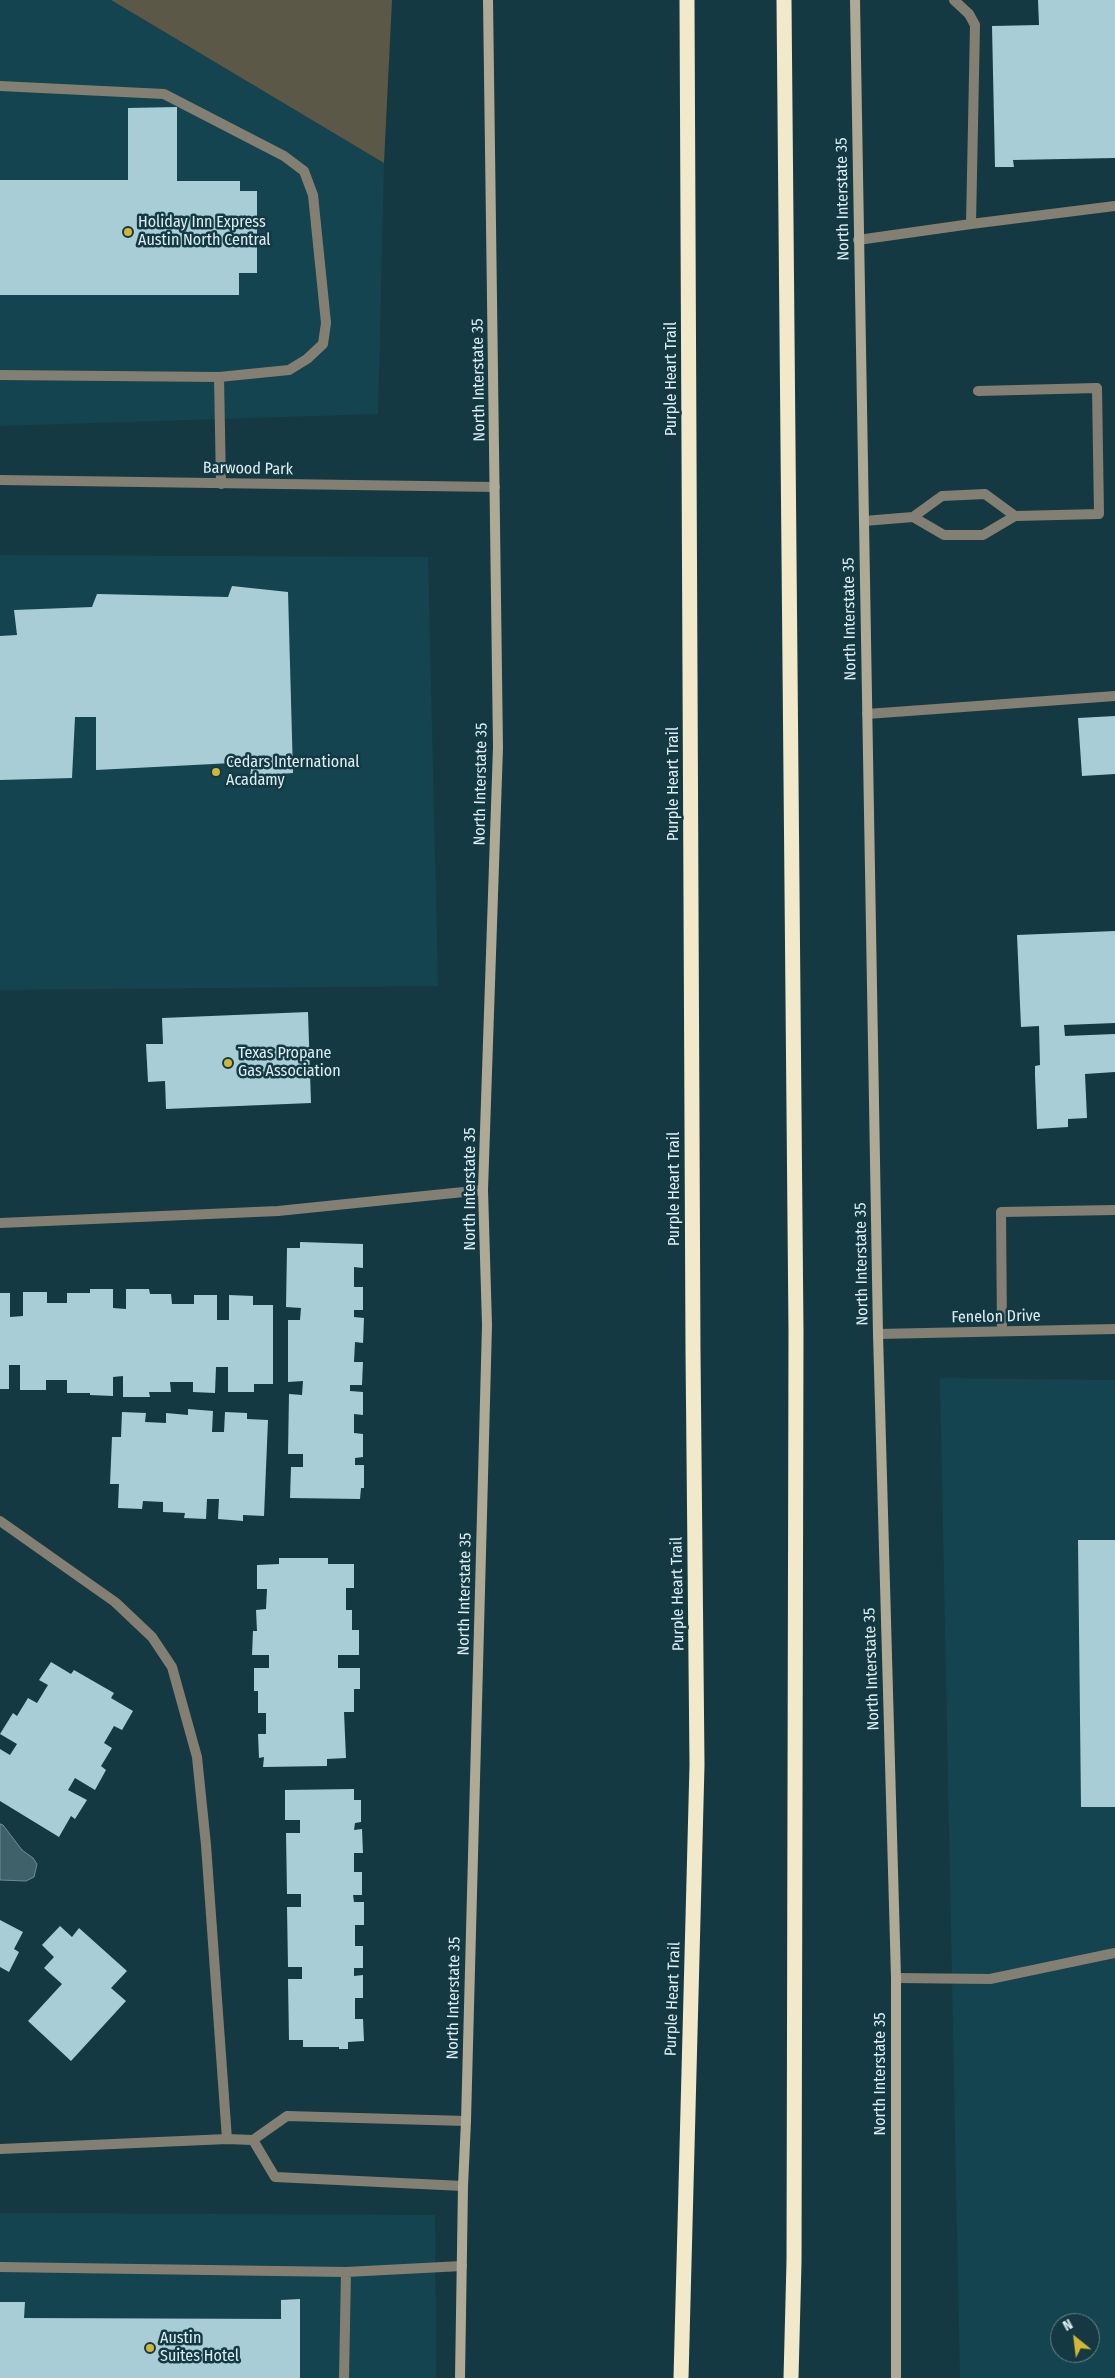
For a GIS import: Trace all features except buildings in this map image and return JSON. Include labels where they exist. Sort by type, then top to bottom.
[{"type":"highway","name":"Purple Heart Trail","points":[[681,2378],[697,1765],[693,1331],[688,0]]},
{"type":"highway","points":[[784,0],[796,1331],[794,2242],[791,2378]]},
{"type":"main road","name":"North Interstate 35","points":[[460,2378],[463,2186],[487,1325],[484,1190],[498,748],[488,0]]},
{"type":"main road","name":"North Interstate 35","points":[[854,0],[878,1334],[896,1978],[896,2378]]},
{"type":"street","points":[[954,0],[969,14],[975,25],[971,224]]},
{"type":"street","points":[[0,86],[164,94],[259,145],[284,156],[304,170],[313,194],[326,323],[323,344],[289,370],[219,377],[0,375]]},
{"type":"street","points":[[858,240],[1115,206]]},
{"type":"street","points":[[219,377],[221,484]]},
{"type":"street","points":[[913,517],[944,535],[983,535],[1015,516],[1099,514],[1097,388],[978,391]]},
{"type":"street","name":"Barwood Park","points":[[0,480],[495,487]]},
{"type":"street","points":[[864,521],[913,517],[942,496],[985,494],[1015,516]]},
{"type":"street","points":[[867,714],[1115,696]]},
{"type":"street","points":[[0,1223],[278,1211],[484,1190]]},
{"type":"street","points":[[1002,1331],[1001,1212],[1115,1210]]},
{"type":"street","name":"Fenelon Drive","points":[[878,1334],[1115,1329]]},
{"type":"street","points":[[0,1521],[115,1602],[152,1637],[172,1667],[197,1756],[206,1845],[226,2139]]},
{"type":"street","points":[[896,1978],[990,1978],[1115,1953]]},
{"type":"street","points":[[0,2149],[226,2139],[253,2140],[286,2116],[466,2121]]},
{"type":"street","points":[[253,2140],[275,2177],[463,2186]]},
{"type":"street","points":[[0,2267],[346,2272],[462,2266]]},
{"type":"street","points":[[344,2378],[346,2272]]},
{"type":"shaded area","points":[[0,0],[111,0],[384,163],[378,414],[0,426]]},
{"type":"shaded area","points":[[111,0],[392,0],[384,163]]},
{"type":"shaded area","name":"Cedars International Acadamy","points":[[0,555],[428,557],[438,986],[0,990]]},
{"type":"shaded area","points":[[940,1378],[1115,1380],[1115,2378],[960,2378]]},
{"type":"shaded area","points":[[0,1824],[3,1825],[22,1850],[33,1858],[37,1864],[34,1877],[26,1881],[0,1880]]},
{"type":"shaded area","points":[[0,2213],[435,2215],[436,2378],[0,2378]]},
{"type":"place","name":"Holiday Inn Express Austin North Central","points":[[128,232]]},
{"type":"place","name":"Cedars International Acadamy","points":[[216,772]]},
{"type":"place","name":"Texas Propane Gas Association","points":[[228,1063]]},
{"type":"place","name":"Austin Suites Hotel","points":[[150,2348]]}]
